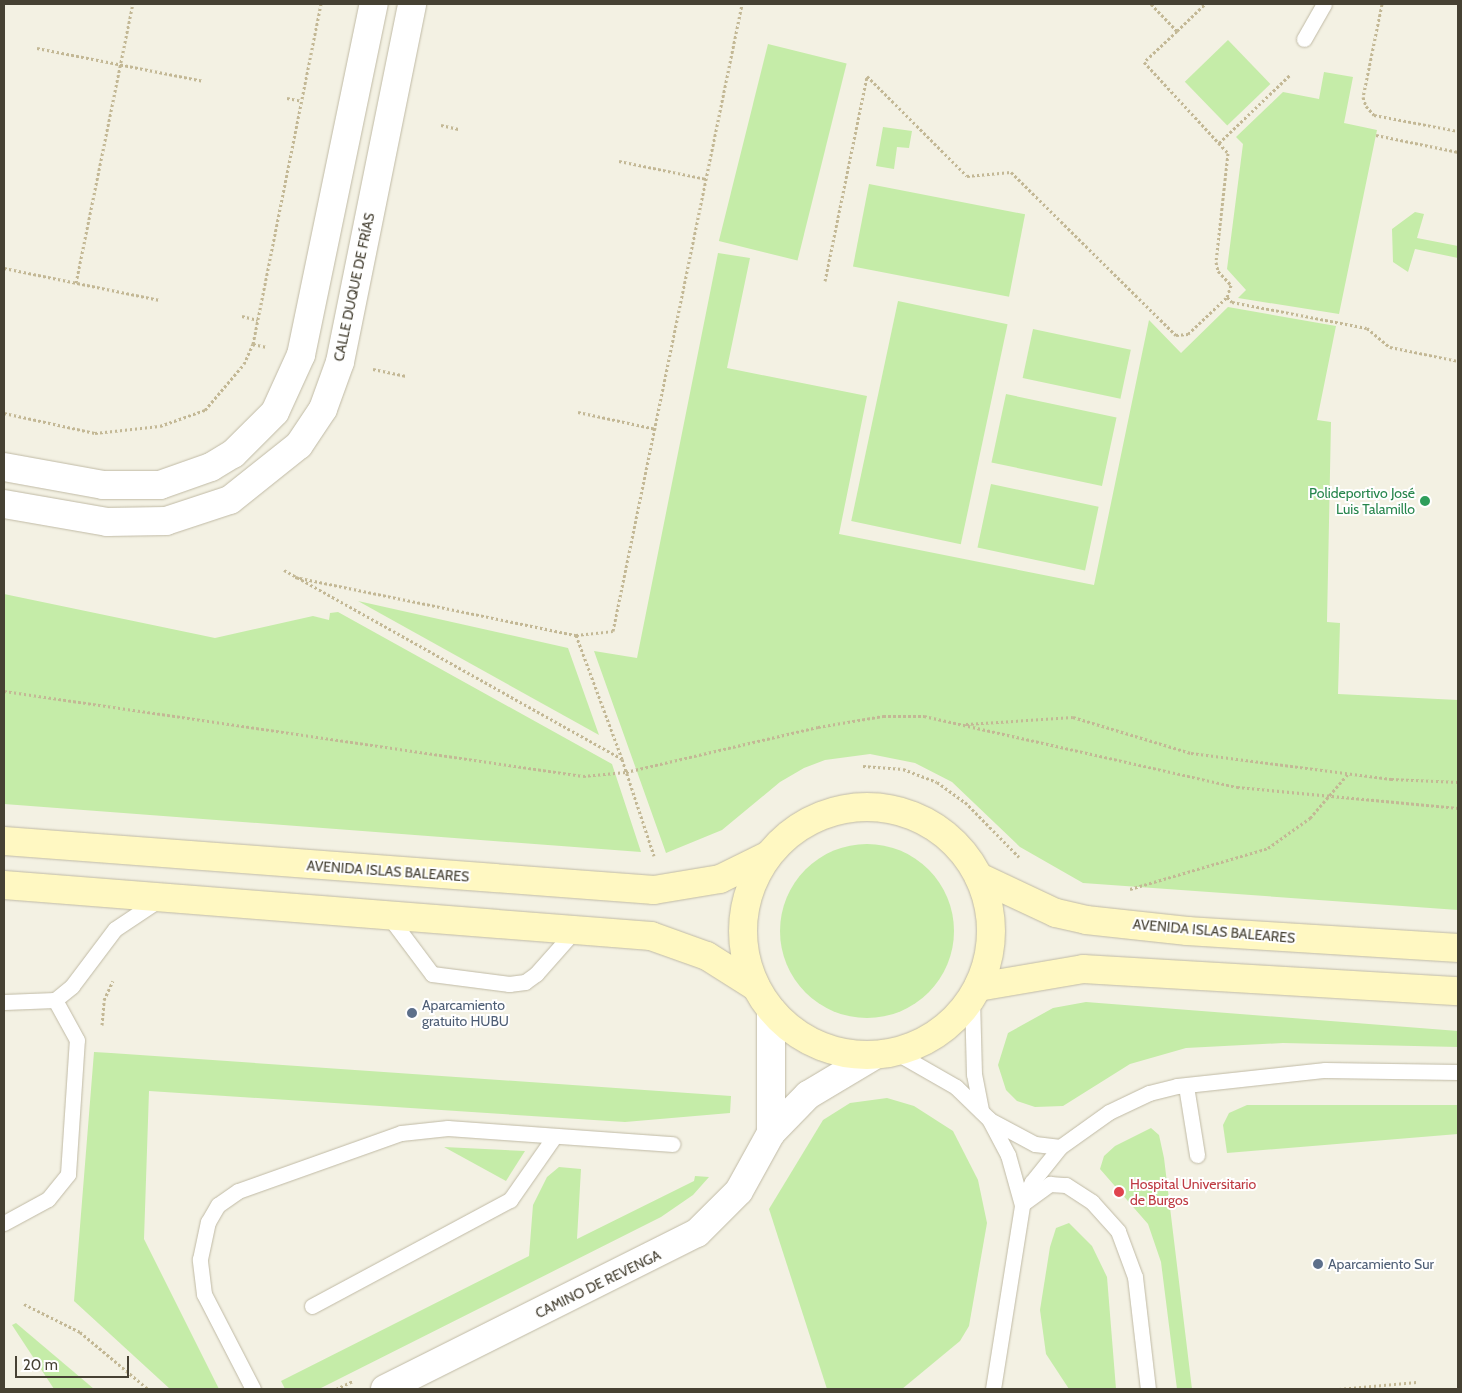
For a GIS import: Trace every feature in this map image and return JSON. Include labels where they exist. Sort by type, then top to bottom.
[{"type":"main road","points":[[864,807],[899,810],[932,825],[959,848],[979,877],[991,932],[975,992],[932,1038],[885,1054],[819,1046],[795,1032],[771,1010],[756,987],[747,966],[743,920],[750,889],[767,856],[794,830],[829,812],[864,807]]},
{"type":"main road","name":"AVENIDA ISLAS BALEARES","points":[[4,841],[654,890],[720,879],[767,856]]},
{"type":"main road","name":"AVENIDA ISLAS BALEARES","points":[[979,877],[1056,913],[1086,920],[1458,948]]},
{"type":"main road","points":[[4,885],[386,913],[651,936],[706,956],[756,987]]},
{"type":"main road","points":[[975,992],[1083,969],[1458,991]]},
{"type":"street","points":[[4,467],[132,487],[188,477],[226,458],[256,435],[289,388],[306,336],[374,4]]},
{"type":"street","name":"CALLE DUQUE DE FRÍAS","points":[[4,504],[107,522],[166,521],[201,512],[230,500],[279,465],[311,429],[332,387],[412,4]]},
{"type":"street","name":"CAMINO DE REVENGA","points":[[771,1010],[771,1133]]},
{"type":"street","name":"CAMINO DE REVENGA","points":[[385,1389],[697,1233],[739,1191],[771,1133],[808,1095],[885,1054]]},
{"type":"lane","points":[[1304,39],[1324,4]]},
{"type":"lane","points":[[4,1002],[55,1000],[72,986],[115,929],[164,897]]},
{"type":"lane","points":[[386,913],[432,974],[500,983],[530,978],[576,929]]},
{"type":"lane","points":[[975,992],[974,1074],[985,1115],[1008,1155],[1022,1205]]},
{"type":"lane","points":[[4,1223],[48,1199],[68,1174],[77,1040],[55,1000]]},
{"type":"lane","points":[[885,1054],[956,1087],[985,1115],[1035,1144],[1060,1147]]},
{"type":"lane","points":[[986,1389],[994,1389],[1022,1205],[1043,1164],[1060,1147],[1129,1101],[1186,1086],[1325,1070],[1458,1072]]},
{"type":"lane","points":[[1186,1086],[1197,1155]]},
{"type":"lane","points":[[253,1389],[204,1294],[200,1259],[208,1222],[218,1204],[238,1191],[401,1133],[448,1128],[672,1144]]},
{"type":"lane","points":[[312,1306],[510,1200],[554,1137]]},
{"type":"lane","points":[[1022,1205],[1050,1184],[1066,1185],[1092,1202],[1118,1231],[1135,1277],[1148,1389]]},
{"type":"path","points":[[76,283],[133,4]]},
{"type":"path","points":[[4,413],[95,433],[160,426],[205,410],[244,364],[258,320],[321,4]]},
{"type":"path","points":[[295,577],[576,635],[613,631],[742,4]]},
{"type":"path","points":[[1151,4],[1177,31]]},
{"type":"path","points":[[825,281],[867,76],[967,176],[1011,172],[1176,335],[1188,334],[1227,297],[1231,285],[1218,271],[1216,262],[1228,159],[1219,143],[1144,62],[1205,4]]},
{"type":"path","points":[[1382,4],[1363,97],[1366,106],[1374,115],[1458,131]]},
{"type":"path","points":[[37,48],[204,81]]},
{"type":"path","points":[[1219,143],[1290,75]]},
{"type":"path","points":[[287,98],[302,101]]},
{"type":"path","points":[[441,125],[459,129]]},
{"type":"path","points":[[1376,135],[1458,152]]},
{"type":"path","points":[[619,161],[707,179]]},
{"type":"path","points":[[4,268],[160,300]]},
{"type":"path","points":[[1227,297],[1232,302],[1367,328],[1390,347],[1458,361]]},
{"type":"path","points":[[242,316],[258,320]]},
{"type":"path","points":[[390,373],[406,376]]},
{"type":"path","points":[[578,412],[656,428]]},
{"type":"path","points":[[284,570],[622,759]]},
{"type":"path","points":[[576,635],[622,759],[656,860]]},
{"type":"path","points":[[4,691],[583,776],[626,772],[682,756],[883,716],[924,716],[1238,787],[1458,808]]},
{"type":"path","points":[[963,725],[1073,717],[1191,753],[1348,774],[1458,782]]},
{"type":"path","points":[[863,766],[903,769],[937,782],[965,802],[1027,862]]},
{"type":"path","points":[[1142,894],[1122,892],[1268,848],[1331,796],[1348,774]]},
{"type":"path","points":[[100,1035],[104,1000],[116,975]]},
{"type":"path","points":[[24,1304],[80,1332],[148,1389]]},
{"type":"path","points":[[1339,1389],[1417,1382]]},
{"type":"green space","points":[[1228,40],[1270,84],[1227,126],[1185,82]]},
{"type":"green space","points":[[768,44],[847,64],[797,261],[719,241]]},
{"type":"green space","points":[[1324,72],[1353,77],[1344,123],[1377,130],[1339,314],[1238,298],[1246,290],[1227,269],[1243,144],[1236,137],[1283,92],[1319,99]]},
{"type":"green space","points":[[883,127],[912,131],[909,148],[897,147],[894,169],[876,166]]},
{"type":"green space","points":[[869,184],[1025,214],[1009,297],[853,266]]},
{"type":"green space","points":[[1415,212],[1424,214],[1417,238],[1458,246],[1458,258],[1415,249],[1408,272],[1393,262],[1392,229]]},
{"type":"green space","points":[[718,253],[750,258],[727,368],[867,396],[839,534],[1094,585],[1149,320],[1181,353],[1228,307],[1336,326],[1317,420],[1331,422],[1327,622],[1340,623],[1338,694],[1458,700],[1458,910],[1083,883],[1020,847],[952,782],[915,763],[870,754],[825,760],[804,768],[780,782],[722,830],[666,853],[594,651],[637,658]]},
{"type":"green space","points":[[898,301],[1008,324],[961,544],[851,521]]},
{"type":"green space","points":[[1033,329],[1131,350],[1120,399],[1023,378]]},
{"type":"green space","points":[[1006,394],[1117,417],[1102,486],[991,462]]},
{"type":"green space","points":[[991,484],[1099,507],[1085,570],[977,548]]},
{"type":"green space","points":[[4,594],[215,638],[313,616],[329,620],[330,613],[338,612],[612,764],[641,852],[4,804]]},
{"type":"green space","points":[[358,601],[568,648],[599,735]]},
{"type":"green space","points":[[858,844],[876,844],[900,850],[929,869],[948,898],[954,922],[954,940],[948,964],[929,993],[900,1012],[876,1018],[858,1018],[834,1012],[805,993],[786,964],[780,940],[780,922],[786,898],[805,869],[834,850]]},
{"type":"green space","points":[[1086,1002],[1458,1031],[1458,1047],[1283,1043],[1186,1048],[1130,1064],[1063,1106],[1035,1107],[1017,1101],[1006,1090],[998,1065],[1008,1033],[1053,1008]]},
{"type":"green space","points":[[94,1052],[731,1096],[730,1113],[625,1122],[149,1091],[144,1239],[219,1389],[170,1389],[74,1301]]},
{"type":"green space","points":[[887,1098],[914,1106],[953,1131],[978,1180],[987,1223],[969,1326],[960,1341],[902,1389],[827,1389],[769,1209],[823,1120],[850,1103]]},
{"type":"green space","points":[[1247,1105],[1458,1105],[1458,1134],[1227,1153],[1223,1125],[1229,1113]]},
{"type":"green space","points":[[1151,1128],[1159,1135],[1164,1158],[1192,1389],[1177,1389],[1161,1262],[1148,1224],[1100,1169],[1104,1156],[1115,1146]]},
{"type":"green space","points":[[444,1147],[525,1151],[506,1181]]},
{"type":"green space","points":[[559,1167],[581,1169],[577,1239],[694,1181],[695,1176],[709,1177],[693,1195],[661,1217],[319,1389],[285,1389],[281,1381],[529,1256],[533,1205],[547,1177]]},
{"type":"green space","points":[[1069,1223],[1092,1246],[1107,1277],[1116,1389],[1069,1389],[1046,1354],[1040,1310],[1050,1247],[1056,1228]]},
{"type":"green space","points":[[16,1323],[94,1389],[54,1389],[12,1325]]},
{"type":"place","name":"Polideportivo José Luis Talamillo","points":[[1425,501]]},
{"type":"place","name":"Aparcamiento gratuito HUBU","points":[[412,1013]]},
{"type":"place","name":"Hospital Universitario de Burgos","points":[[1119,1192]]},
{"type":"place","name":"Aparcamiento Sur","points":[[1318,1264]]}]
